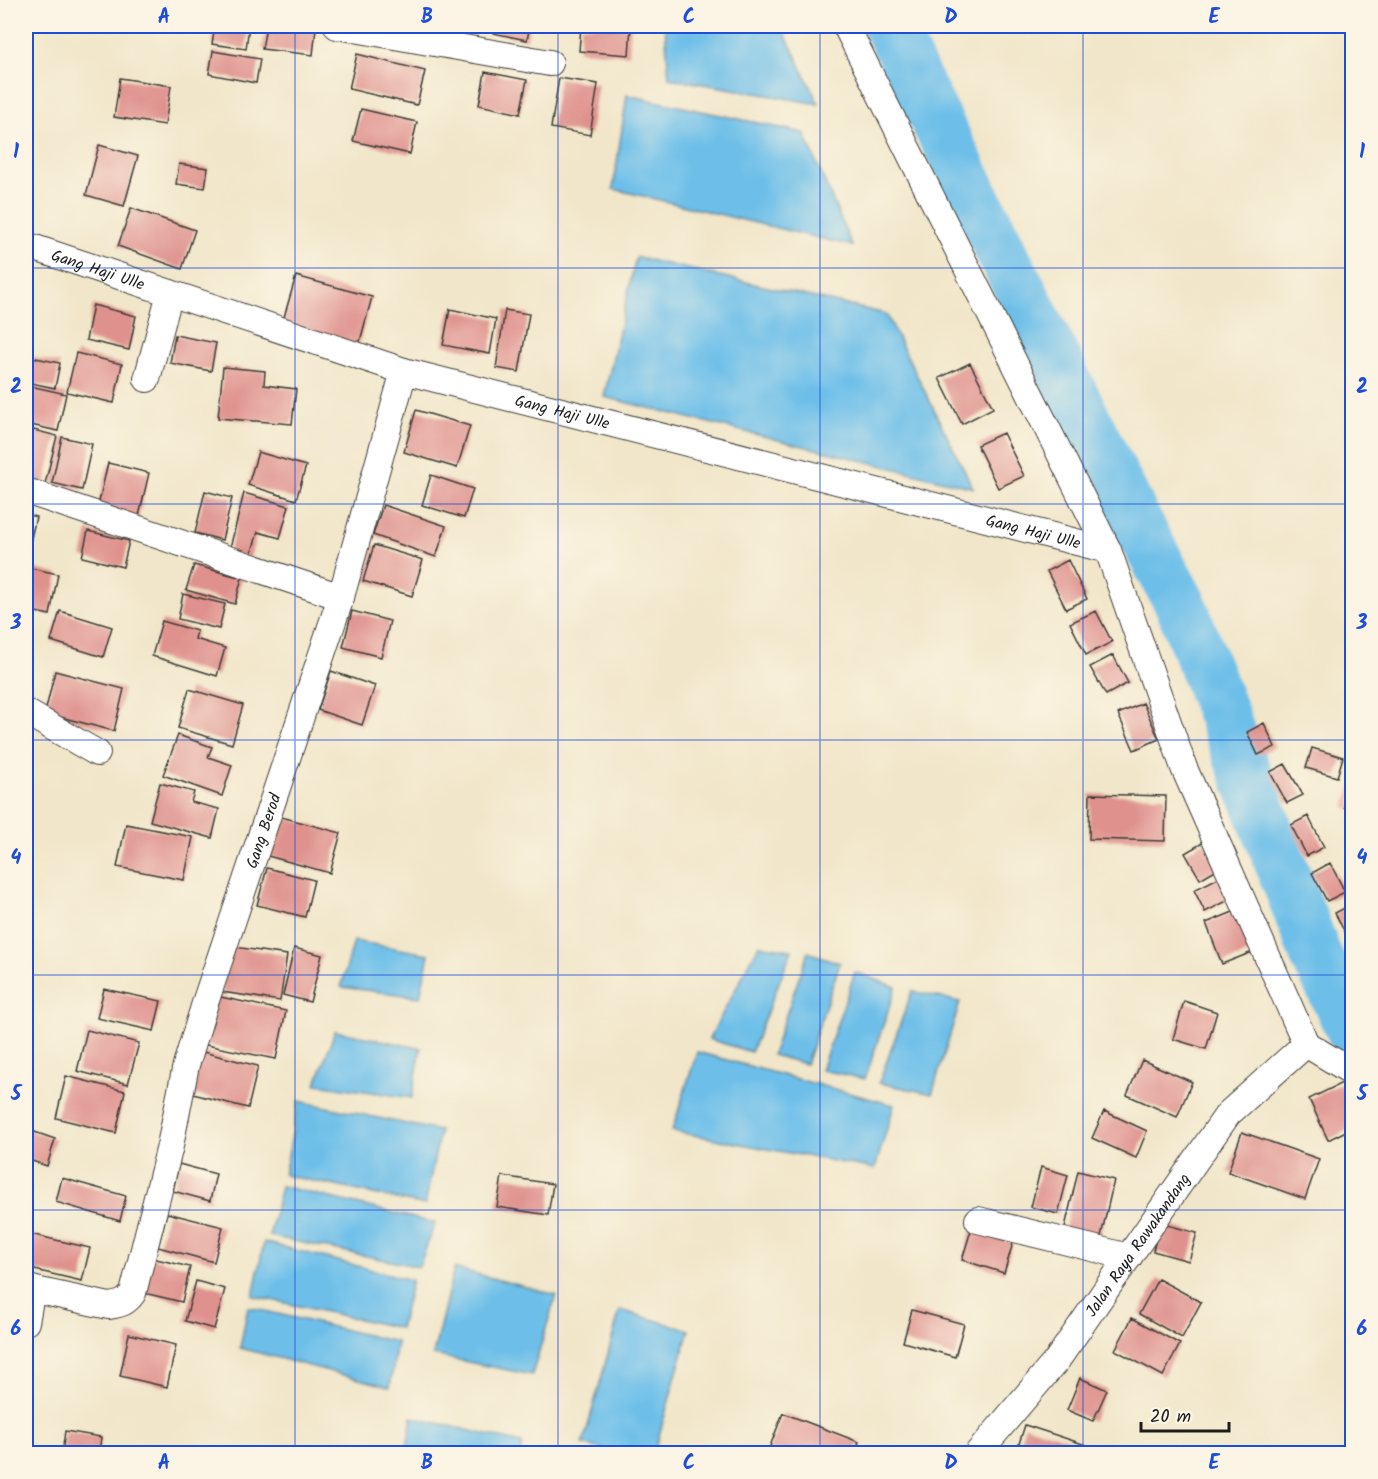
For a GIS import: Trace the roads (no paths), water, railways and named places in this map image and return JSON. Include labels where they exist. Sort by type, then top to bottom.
[{"type":"street","points":[[337,26],[550,63]]},
{"type":"street","points":[[846,26],[1108,550],[1184,768],[1306,1044],[1353,1072]]},
{"type":"street","name":"Gang Haji Ulle","points":[[26,245],[404,370],[1108,550]]},
{"type":"street","points":[[147,379],[170,293]]},
{"type":"street","name":"Gang Berod","points":[[29,1288],[109,1306],[119,1305],[128,1300],[133,1293],[170,1146],[186,1065],[341,597],[404,370]]},
{"type":"street","points":[[26,491],[341,597]]},
{"type":"street","points":[[26,712],[97,753]]},
{"type":"street","name":"Jalan Raya Rawakandang","points":[[978,1454],[1057,1360],[1228,1114],[1306,1044]]},
{"type":"street","points":[[978,1220],[1129,1257]]},
{"type":"street","points":[[26,1322],[29,1288]]},
{"type":"water","points":[[665,26],[781,26],[819,104],[669,78]]},
{"type":"water","points":[[627,95],[804,133],[852,246],[613,189]]},
{"type":"water","points":[[636,257],[886,314],[973,488],[604,397]]},
{"type":"water","points":[[354,941],[429,954],[420,997],[341,987]]},
{"type":"water","points":[[759,945],[792,950],[751,1052],[709,1039]]},
{"type":"water","points":[[808,952],[840,963],[806,1064],[772,1055]]},
{"type":"water","points":[[855,972],[896,987],[865,1079],[821,1070]]},
{"type":"water","points":[[912,991],[960,1002],[932,1094],[879,1083]]},
{"type":"water","points":[[335,1031],[421,1048],[412,1098],[316,1084]]},
{"type":"water","points":[[697,1052],[894,1105],[875,1169],[672,1131]]},
{"type":"water","points":[[299,1101],[440,1131],[425,1205],[284,1175]]},
{"type":"water","points":[[281,1186],[435,1223],[419,1267],[269,1236]]},
{"type":"water","points":[[264,1242],[412,1280],[400,1328],[253,1296]]},
{"type":"water","points":[[454,1268],[556,1295],[532,1375],[433,1355]]},
{"type":"water","points":[[248,1307],[397,1342],[390,1387],[240,1348]]},
{"type":"water","points":[[620,1310],[689,1330],[654,1453],[615,1453],[583,1444]]},
{"type":"water","points":[[412,1417],[522,1443],[521,1453],[406,1453]]},
{"type":"waterway","points":[[889,26],[1133,516],[1180,603],[1315,953],[1352,1030]]}]
